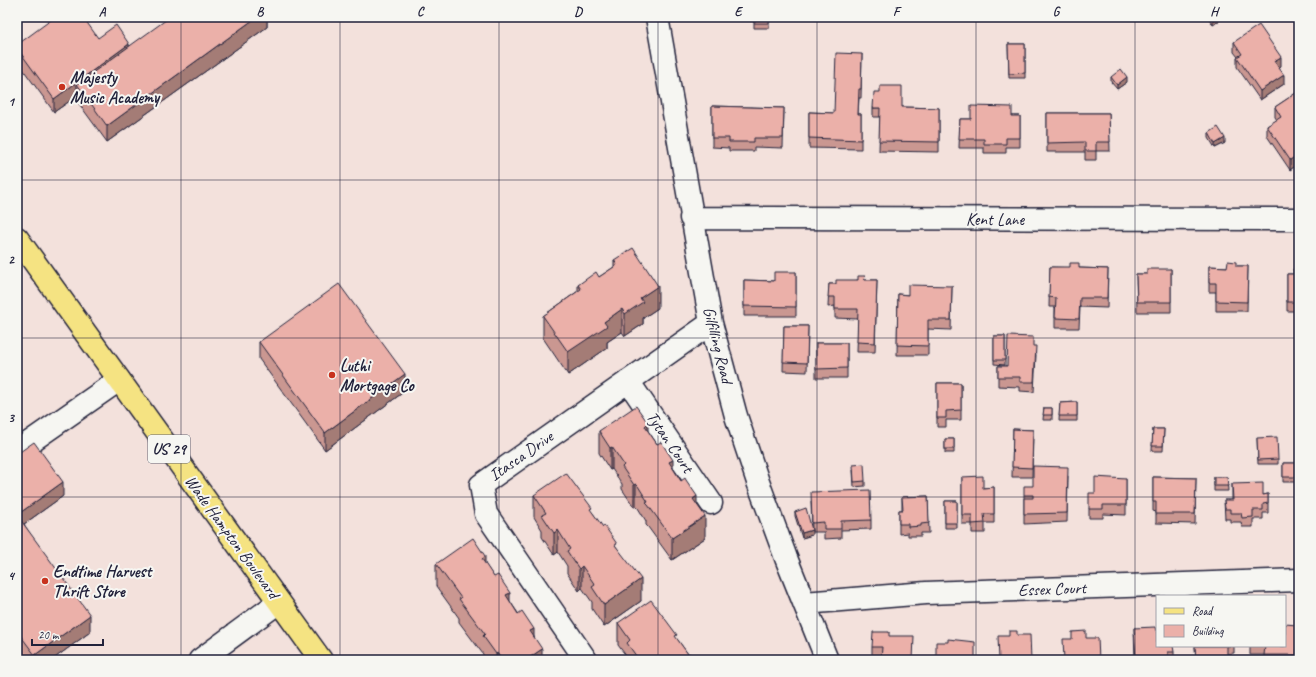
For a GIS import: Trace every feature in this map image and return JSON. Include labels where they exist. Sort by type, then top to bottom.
[{"type":"main road","name":"Wade Hampton Boulevard","points":[[17,238],[321,660]]},
{"type":"street","name":"Gilfilling Road","points":[[657,17],[691,218],[711,323],[736,416],[758,482],[786,558],[827,660]]},
{"type":"street","name":"Kent Lane","points":[[691,218],[1299,219]]},
{"type":"street","name":"Itasca Drive","points":[[586,660],[486,514],[481,485],[711,323]]},
{"type":"street","points":[[17,450],[119,380]]},
{"type":"street","name":"Tytan Court","points":[[628,381],[711,503]]},
{"type":"street","name":"Essex Court","points":[[804,603],[926,593],[1299,580]]},
{"type":"street","points":[[200,660],[279,602]]},
{"type":"building","name":"Majesty Music Academy","points":[[55,17],[83,17],[98,38],[116,25],[129,44],[54,99],[17,48],[17,45]]},
{"type":"building","points":[[170,17],[257,17],[107,126],[77,84]]},
{"type":"building","points":[[754,17],[769,17],[769,23],[754,23]]},
{"type":"building","points":[[1259,25],[1281,57],[1274,61],[1284,75],[1260,91],[1237,57],[1242,54],[1234,42]]},
{"type":"building","points":[[1008,44],[1025,44],[1025,73],[1009,74]]},
{"type":"building","points":[[836,53],[862,54],[861,89],[859,89],[858,114],[861,114],[861,140],[809,138],[809,112],[834,113]]},
{"type":"building","points":[[1121,69],[1127,77],[1117,85],[1111,77]]},
{"type":"building","points":[[880,86],[902,86],[902,107],[939,108],[939,142],[879,141],[880,108],[873,108],[874,92],[880,92]]},
{"type":"building","points":[[1299,91],[1299,154],[1290,160],[1267,126],[1281,117],[1275,107]]},
{"type":"building","points":[[712,106],[784,108],[783,138],[754,138],[754,142],[729,142],[729,138],[712,138]]},
{"type":"building","points":[[971,106],[1012,107],[1012,116],[1020,116],[1020,138],[1006,138],[1006,144],[984,144],[984,139],[959,139],[960,119],[971,119]]},
{"type":"building","points":[[1047,113],[1109,113],[1110,142],[1096,142],[1096,151],[1085,151],[1085,142],[1047,143]]},
{"type":"building","points":[[1218,127],[1225,138],[1215,144],[1209,133]]},
{"type":"building","points":[[633,248],[658,286],[640,298],[643,302],[625,314],[622,309],[604,322],[607,326],[568,352],[543,316],[581,289],[578,285],[596,272],[599,277],[617,265],[614,260]]},
{"type":"building","points":[[1228,261],[1236,262],[1236,266],[1248,266],[1247,302],[1216,301],[1216,283],[1209,283],[1209,266],[1227,267]]},
{"type":"building","points":[[1070,263],[1079,263],[1079,268],[1108,269],[1107,298],[1080,298],[1079,319],[1055,318],[1056,298],[1049,297],[1050,267],[1070,267]]},
{"type":"building","points":[[1147,269],[1171,269],[1171,302],[1137,302],[1136,274],[1147,274]]},
{"type":"building","points":[[1293,269],[1299,269],[1299,302],[1287,302],[1287,274],[1294,274]]},
{"type":"building","points":[[774,272],[796,272],[796,307],[744,306],[744,280],[774,281]]},
{"type":"building","points":[[858,276],[865,276],[864,280],[877,280],[875,343],[857,342],[858,309],[835,309],[835,297],[828,297],[829,284],[836,284],[836,280],[858,280]]},
{"type":"building","name":"Luthi Mortgage Co","points":[[339,284],[405,374],[325,433],[259,342]]},
{"type":"building","points":[[908,285],[952,286],[951,320],[928,320],[928,346],[897,345],[898,294],[908,295]]},
{"type":"building","points":[[784,326],[808,326],[807,363],[783,362]]},
{"type":"building","points":[[994,336],[1005,336],[1005,360],[994,360]]},
{"type":"building","points":[[1008,336],[1033,337],[1033,346],[1036,346],[1034,382],[1020,382],[1020,377],[998,377],[998,366],[1007,366]]},
{"type":"building","points":[[816,343],[847,343],[847,368],[816,369]]},
{"type":"building","points":[[937,383],[961,383],[961,410],[946,411],[946,418],[937,418]]},
{"type":"building","points":[[1077,402],[1077,416],[1059,416],[1060,403]]},
{"type":"building","points":[[636,406],[648,423],[645,426],[646,428],[657,444],[661,442],[673,460],[669,462],[681,481],[685,478],[697,496],[693,499],[705,516],[672,538],[646,503],[648,502],[638,486],[636,484],[634,485],[622,467],[624,465],[612,447],[610,448],[599,431]]},
{"type":"building","points":[[17,407],[21,413],[17,416]]},
{"type":"building","points":[[1044,408],[1052,408],[1052,415],[1043,415]]},
{"type":"building","points":[[1013,429],[1033,430],[1032,468],[1012,467]]},
{"type":"building","points":[[1153,429],[1164,429],[1163,446],[1152,446]]},
{"type":"building","points":[[1277,437],[1278,459],[1258,460],[1257,438]]},
{"type":"building","points":[[945,439],[954,439],[954,449],[945,449]]},
{"type":"building","points":[[34,442],[63,482],[17,515],[17,454]]},
{"type":"building","points":[[1283,463],[1299,463],[1299,477],[1283,477]]},
{"type":"building","points":[[864,464],[865,481],[854,482],[853,465]]},
{"type":"building","points":[[1033,466],[1068,467],[1067,513],[1024,514],[1024,498],[1033,498],[1033,495],[1024,495],[1024,486],[1033,486]]},
{"type":"building","points":[[566,473],[592,508],[590,509],[603,527],[604,525],[617,544],[615,545],[641,579],[604,605],[592,587],[595,585],[582,566],[579,569],[567,551],[570,549],[558,530],[554,533],[542,515],[546,513],[534,495]]},
{"type":"building","points":[[983,476],[983,488],[994,487],[994,514],[984,514],[985,523],[972,524],[972,515],[962,515],[962,477]]},
{"type":"building","points":[[1095,477],[1126,479],[1126,505],[1103,505],[1103,509],[1089,509],[1089,493],[1095,493]]},
{"type":"building","points":[[1153,477],[1196,478],[1195,514],[1156,514],[1156,502],[1153,502]]},
{"type":"building","points":[[1214,477],[1227,477],[1228,486],[1214,486]]},
{"type":"building","points":[[1298,481],[1299,481],[1299,509]]},
{"type":"building","points":[[1263,483],[1263,495],[1268,494],[1268,503],[1263,504],[1263,510],[1253,510],[1253,517],[1242,518],[1241,513],[1230,513],[1230,509],[1225,509],[1224,500],[1233,500],[1232,484]]},
{"type":"building","points":[[870,490],[871,520],[841,521],[841,529],[824,529],[824,522],[812,523],[811,492]]},
{"type":"building","points":[[928,496],[929,523],[921,524],[921,526],[908,527],[908,524],[899,524],[899,510],[903,510],[902,497]]},
{"type":"building","points":[[945,501],[957,501],[957,523],[945,523]]},
{"type":"building","points":[[806,508],[812,530],[802,533],[795,512]]},
{"type":"building","points":[[17,515],[90,615],[35,655],[17,631]]},
{"type":"building","points":[[473,538],[485,556],[482,559],[494,577],[498,575],[510,593],[506,595],[518,614],[522,611],[534,629],[530,631],[542,649],[526,660],[502,660],[497,653],[496,654],[483,636],[485,634],[459,599],[461,598],[436,564]]},
{"type":"building","points":[[651,600],[677,635],[675,636],[694,660],[644,660],[642,658],[639,660],[627,643],[630,640],[618,623]]},
{"type":"building","points":[[1286,624],[1297,625],[1297,655],[1264,655],[1265,647],[1286,647]]},
{"type":"building","points":[[1155,627],[1156,647],[1173,647],[1174,652],[1168,652],[1168,660],[1136,660],[1134,628]]},
{"type":"building","points":[[1009,631],[1017,631],[1017,635],[1030,635],[1031,660],[999,660],[998,636],[1009,636]]},
{"type":"building","points":[[1086,631],[1086,638],[1098,638],[1099,660],[1064,660],[1063,639],[1072,639],[1072,632]]},
{"type":"building","points":[[873,632],[889,632],[889,636],[914,636],[913,660],[881,660],[882,647],[872,647]]},
{"type":"building","points":[[948,639],[975,642],[975,660],[936,660],[936,642],[948,642]]},
{"type":"building","points":[[1195,647],[1227,647],[1227,660],[1196,660]]},
{"type":"place","name":"Majesty Music Academy","points":[[62,87]]},
{"type":"place","name":"Luthi Mortgage Co","points":[[332,375]]},
{"type":"place","name":"Endtime Harvest Thrift Store","points":[[45,581]]}]
